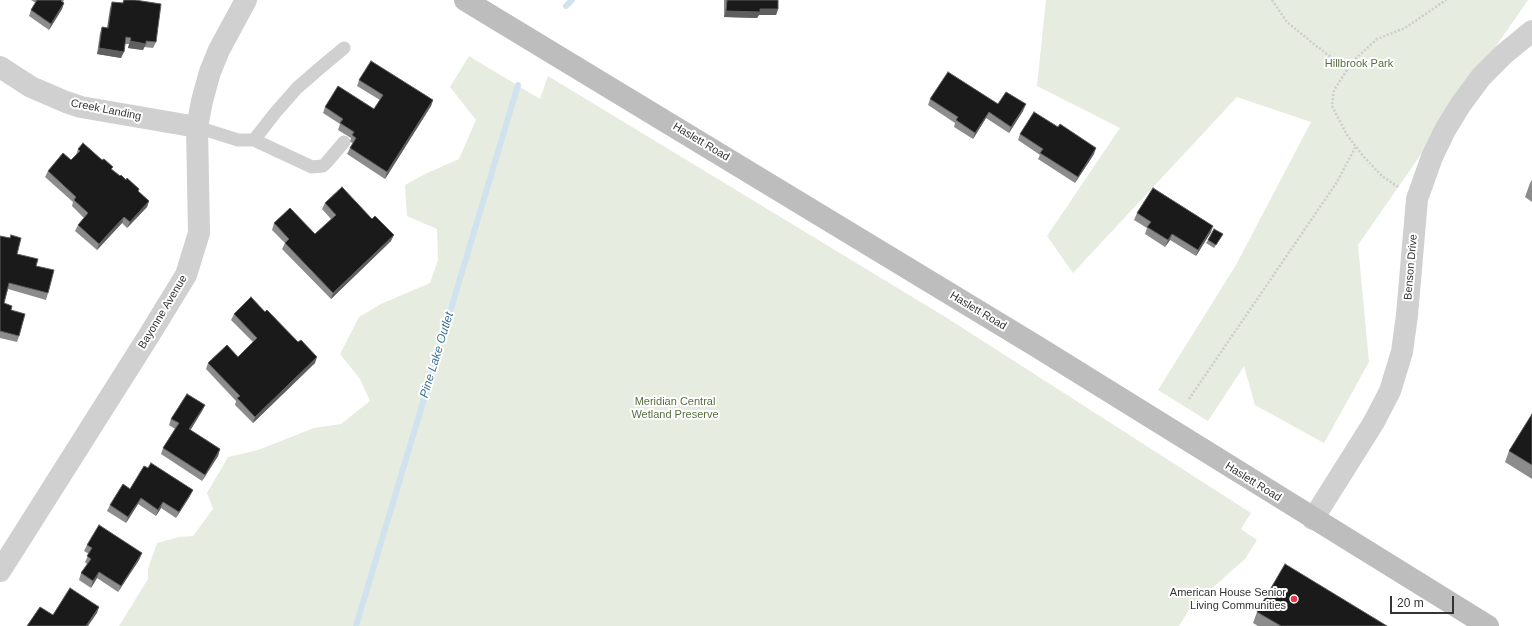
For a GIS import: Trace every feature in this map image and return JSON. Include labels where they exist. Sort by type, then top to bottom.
[{"type":"main road","name":"Haslett Road","points":[[465,0],[1029,342],[1488,626]]},
{"type":"street","name":"Bayonne Avenue","points":[[0,571],[186,275],[199,234],[197,127],[202,101],[210,72],[229,28],[246,0]]},
{"type":"street","name":"Benson Drive","points":[[1313,519],[1374,422],[1390,391],[1402,352],[1407,315],[1417,199],[1432,157],[1445,130],[1461,104],[1481,77],[1504,54],[1532,31]]},
{"type":"street","name":"Creek Landing","points":[[0,67],[31,87],[50,97],[81,107],[197,127]]},
{"type":"lane","points":[[254,140],[297,88],[344,48]]},
{"type":"lane","points":[[197,127],[238,140],[254,140],[312,168],[323,166],[344,142]]},
{"type":"path","points":[[1272,0],[1287,22],[1348,70]]},
{"type":"path","points":[[1417,199],[1382,176],[1363,156],[1347,135],[1332,106],[1334,90],[1353,61],[1377,39],[1405,28],[1446,0]]},
{"type":"path","points":[[1189,399],[1337,182],[1356,146]]},
{"type":"green space","name":"Hillbrook Park","points":[[1046,0],[1528,0],[1358,245],[1369,362],[1324,443],[1255,405],[1244,366],[1208,421],[1158,390],[1236,265],[1311,122],[1237,97],[1073,273],[1047,236],[1120,128],[1037,86]]},
{"type":"green space","name":"Meridian Central Wetland Preserve","points":[[469,56],[540,99],[548,76],[947,318],[1251,513],[1241,529],[1257,540],[1245,559],[1190,608],[1179,626],[119,626],[148,579],[148,569],[157,543],[179,537],[193,536],[213,509],[207,493],[228,457],[258,450],[314,428],[341,424],[370,401],[360,379],[340,354],[359,317],[381,304],[430,283],[438,260],[437,229],[407,216],[405,185],[425,174],[459,159],[476,120],[450,87]]},
{"type":"building","points":[[37,0],[62,0],[61,1],[64,3],[51,24],[31,10]]},
{"type":"building","points":[[124,0],[161,4],[156,42],[146,41],[146,44],[130,41],[131,38],[126,37],[124,52],[99,48],[102,27],[108,28],[112,2],[123,3]]},
{"type":"building","points":[[727,0],[778,0],[778,9],[760,9],[760,12],[726,11]]},
{"type":"building","points":[[371,61],[433,100],[387,172],[350,148],[356,138],[352,135],[354,132],[340,123],[343,119],[325,107],[338,86],[374,109],[383,95],[359,80]]},
{"type":"building","points":[[948,72],[998,104],[1006,92],[1026,104],[1011,127],[989,112],[975,133],[956,120],[958,117],[930,99]]},
{"type":"building","points":[[1034,112],[1058,127],[1060,124],[1096,148],[1078,177],[1040,153],[1043,149],[1020,134]]},
{"type":"building","points":[[83,143],[102,160],[104,159],[113,167],[111,169],[126,180],[127,178],[149,201],[130,222],[124,217],[99,244],[78,225],[88,213],[74,200],[76,197],[48,171],[63,153],[71,160],[80,151],[78,149]]},
{"type":"building","points":[[342,187],[372,219],[375,216],[394,235],[333,293],[285,243],[289,239],[274,223],[290,208],[315,234],[336,215],[325,203]]},
{"type":"building","points":[[1153,188],[1213,226],[1198,250],[1172,234],[1168,240],[1147,227],[1151,222],[1137,213]]},
{"type":"building","points":[[1214,229],[1223,234],[1216,245],[1208,240]]},
{"type":"building","points":[[11,235],[21,238],[17,254],[38,259],[36,266],[54,270],[48,293],[9,283],[4,303],[12,306],[11,310],[25,314],[19,336],[0,331],[0,236],[10,238]]},
{"type":"building","points":[[251,297],[265,312],[267,310],[298,342],[301,340],[317,357],[255,417],[237,398],[240,396],[208,363],[227,345],[238,357],[257,338],[234,314]]},
{"type":"building","points":[[187,394],[205,405],[189,429],[220,449],[205,475],[163,448],[179,423],[171,419]]},
{"type":"building","points":[[1532,414],[1532,465],[1509,451]]},
{"type":"building","points":[[151,463],[193,490],[179,512],[163,502],[158,510],[141,498],[128,517],[110,505],[123,484],[130,489],[144,466],[148,468]]},
{"type":"building","points":[[99,525],[142,553],[121,586],[99,572],[93,581],[81,573],[91,559],[87,556],[92,548],[87,545]]},
{"type":"building","name":"American House Senior Living Communities","points":[[1285,564],[1387,626],[1281,626],[1257,612]]},
{"type":"building","points":[[70,588],[99,607],[86,626],[27,626],[40,607],[53,615]]},
{"type":"waterway","name":"Pine Lake Outlet","points":[[566,6],[572,0]]},
{"type":"waterway","name":"Pine Lake Outlet","points":[[356,626],[518,85]]},
{"type":"place","name":"American House Senior Living Communities","points":[[1294,599]]}]
